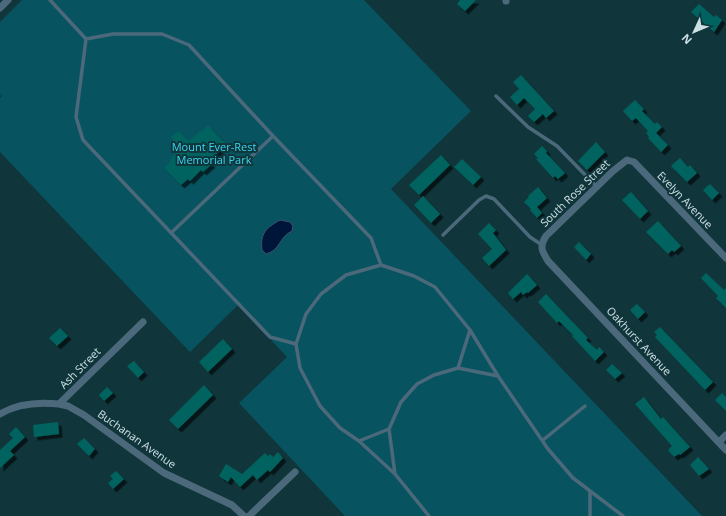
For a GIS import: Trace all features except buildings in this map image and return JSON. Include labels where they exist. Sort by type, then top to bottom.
[{"type":"street","points":[[0,8],[8,0]]},
{"type":"street","name":"South Rose Street","points":[[542,245],[542,241],[546,236],[627,160]]},
{"type":"street","name":"Evelyn Avenue","points":[[627,160],[634,162],[726,258]]},
{"type":"street","name":"Oakhurst Avenue","points":[[542,245],[542,252],[548,261],[726,450]]},
{"type":"street","name":"Ash Street","points":[[0,414],[13,407],[26,404],[59,404],[143,322]]},
{"type":"street","name":"Buchanan Avenue","points":[[59,404],[68,406],[84,414],[164,473],[232,505],[244,516]]},
{"type":"street","points":[[719,442],[726,435]]},
{"type":"street","points":[[249,516],[295,472]]},
{"type":"lane","points":[[50,0],[86,39]]},
{"type":"lane","points":[[86,39],[113,34],[162,34],[190,45],[273,136],[371,238],[381,265]]},
{"type":"lane","points":[[86,39],[76,117],[83,140],[270,337],[296,344]]},
{"type":"lane","points":[[496,96],[528,127],[557,146],[597,187]]},
{"type":"lane","points":[[171,233],[273,136]]},
{"type":"lane","points":[[443,235],[479,200],[486,196],[494,199],[530,237],[542,245]]},
{"type":"lane","points":[[429,516],[395,474],[359,441],[340,428],[320,406],[300,368],[296,344],[306,314],[321,294],[346,275],[381,265],[414,276],[435,287],[470,330],[498,376],[543,440],[573,478],[623,516]]},
{"type":"lane","points":[[458,368],[470,330]]},
{"type":"lane","points":[[395,474],[389,429],[401,402],[417,384],[434,375],[458,368],[498,376]]},
{"type":"lane","points":[[543,440],[585,406]]},
{"type":"lane","points":[[359,441],[389,429]]},
{"type":"lane","points":[[590,491],[590,516]]},
{"type":"green space","name":"Mount Ever-Rest Memorial Park","points":[[22,0],[364,0],[471,111],[391,189],[702,516],[345,516],[239,403],[287,357],[238,305],[190,352],[0,152],[0,98],[2,96],[0,95],[0,22]]},
{"type":"shaded area","points":[[280,220],[290,222],[293,226],[292,231],[284,237],[274,250],[266,254],[262,250],[263,235],[271,226]]}]
